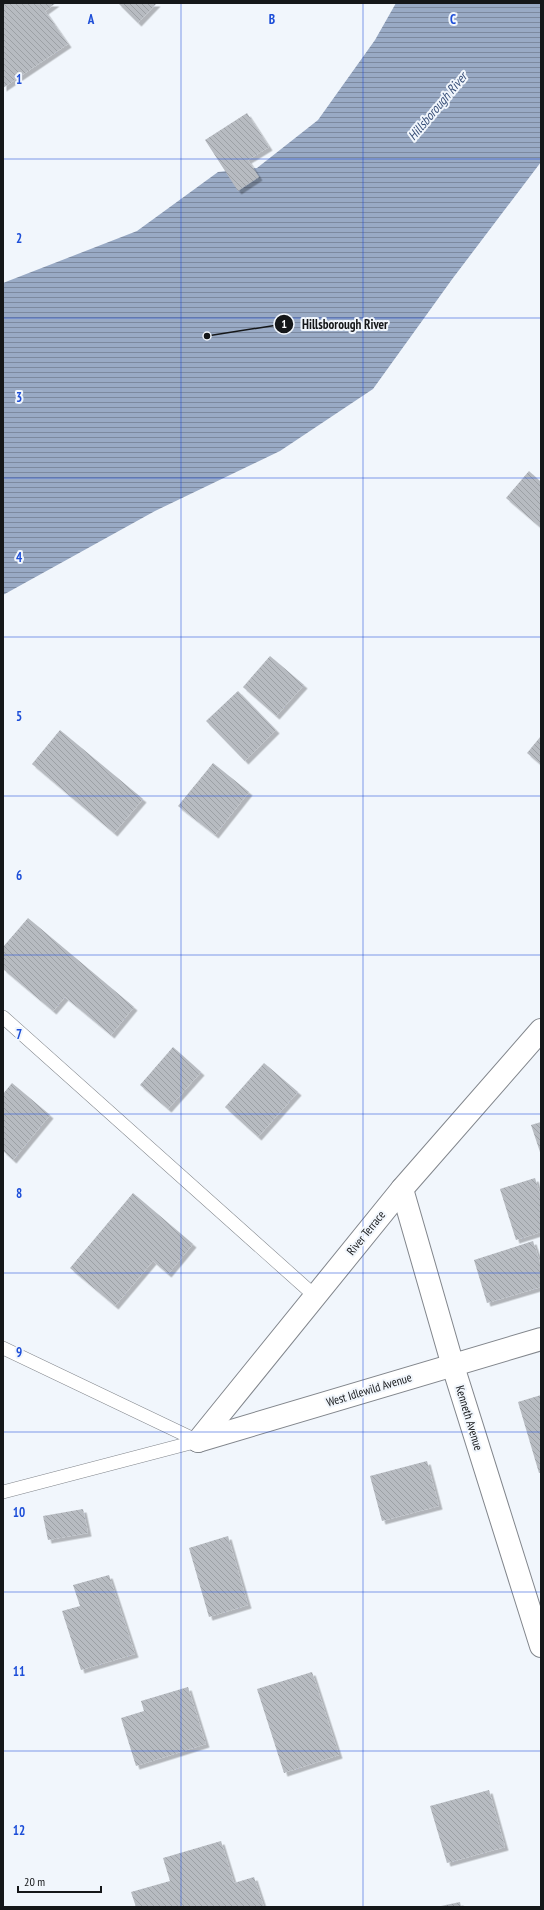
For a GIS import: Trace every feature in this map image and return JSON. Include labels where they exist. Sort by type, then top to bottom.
[{"type":"street","name":"River Terrace","points":[[198,1441],[402,1189],[541,1030]]},
{"type":"street","name":"Kenneth Avenue","points":[[402,1189],[453,1366],[541,1646]]},
{"type":"street","name":"West Idlewild Avenue","points":[[198,1441],[541,1339]]},
{"type":"lane","points":[[3,1017],[315,1296]]},
{"type":"lane","points":[[3,1348],[198,1441]]},
{"type":"lane","points":[[3,1492],[198,1441]]},
{"type":"water","name":"Hillsborough River","points":[[396,3],[541,3],[541,162],[453,278],[373,389],[280,451],[155,511],[3,595],[3,283],[137,231],[218,172],[257,168],[318,120],[375,40]]},
{"type":"building","points":[[3,3],[56,3],[45,11],[68,44],[3,88]]},
{"type":"building","points":[[118,3],[157,3],[138,23]]},
{"type":"building","points":[[247,113],[269,147],[248,160],[259,177],[238,191],[205,140]]},
{"type":"building","points":[[529,471],[541,482],[541,528],[506,498]]},
{"type":"building","points":[[270,656],[304,685],[276,716],[243,687]]},
{"type":"building","points":[[238,691],[276,730],[245,761],[206,721]]},
{"type":"building","points":[[60,730],[143,799],[114,833],[32,764]]},
{"type":"building","points":[[541,736],[541,765],[527,753]]},
{"type":"building","points":[[213,763],[249,792],[215,835],[178,806]]},
{"type":"building","points":[[28,918],[134,1007],[111,1035],[65,997],[53,1011],[3,969],[3,947]]},
{"type":"building","points":[[173,1047],[201,1072],[168,1109],[140,1085]]},
{"type":"building","points":[[264,1063],[298,1092],[258,1137],[225,1107]]},
{"type":"building","points":[[12,1083],[50,1115],[13,1160],[3,1151],[3,1094]]},
{"type":"building","points":[[541,1122],[541,1155],[531,1125]]},
{"type":"building","points":[[535,1178],[541,1198],[541,1232],[516,1240],[500,1189]]},
{"type":"building","points":[[133,1193],[193,1244],[168,1274],[153,1261],[115,1306],[70,1268]]},
{"type":"building","points":[[533,1241],[541,1266],[541,1287],[487,1303],[474,1260]]},
{"type":"building","points":[[541,1395],[541,1473],[539,1473],[518,1402]]},
{"type":"building","points":[[427,1461],[439,1506],[382,1521],[370,1476]]},
{"type":"building","points":[[83,1509],[88,1533],[48,1540],[43,1516]]},
{"type":"building","points":[[228,1536],[248,1605],[209,1617],[189,1548]]},
{"type":"building","points":[[109,1575],[135,1654],[81,1670],[62,1611],[80,1606],[73,1585]]},
{"type":"building","points":[[312,1672],[339,1755],[284,1773],[257,1689]]},
{"type":"building","points":[[188,1687],[206,1744],[136,1766],[121,1718],[144,1711],[141,1701]]},
{"type":"building","points":[[489,1790],[505,1847],[447,1863],[430,1806]]},
{"type":"building","points":[[221,1841],[234,1883],[254,1877],[264,1907],[136,1907],[131,1892],[170,1881],[163,1858]]},
{"type":"building","points":[[460,1902],[461,1907],[441,1907],[441,1906]]},
{"type":"place","name":"Hillsborough River","points":[[207,336]]}]
